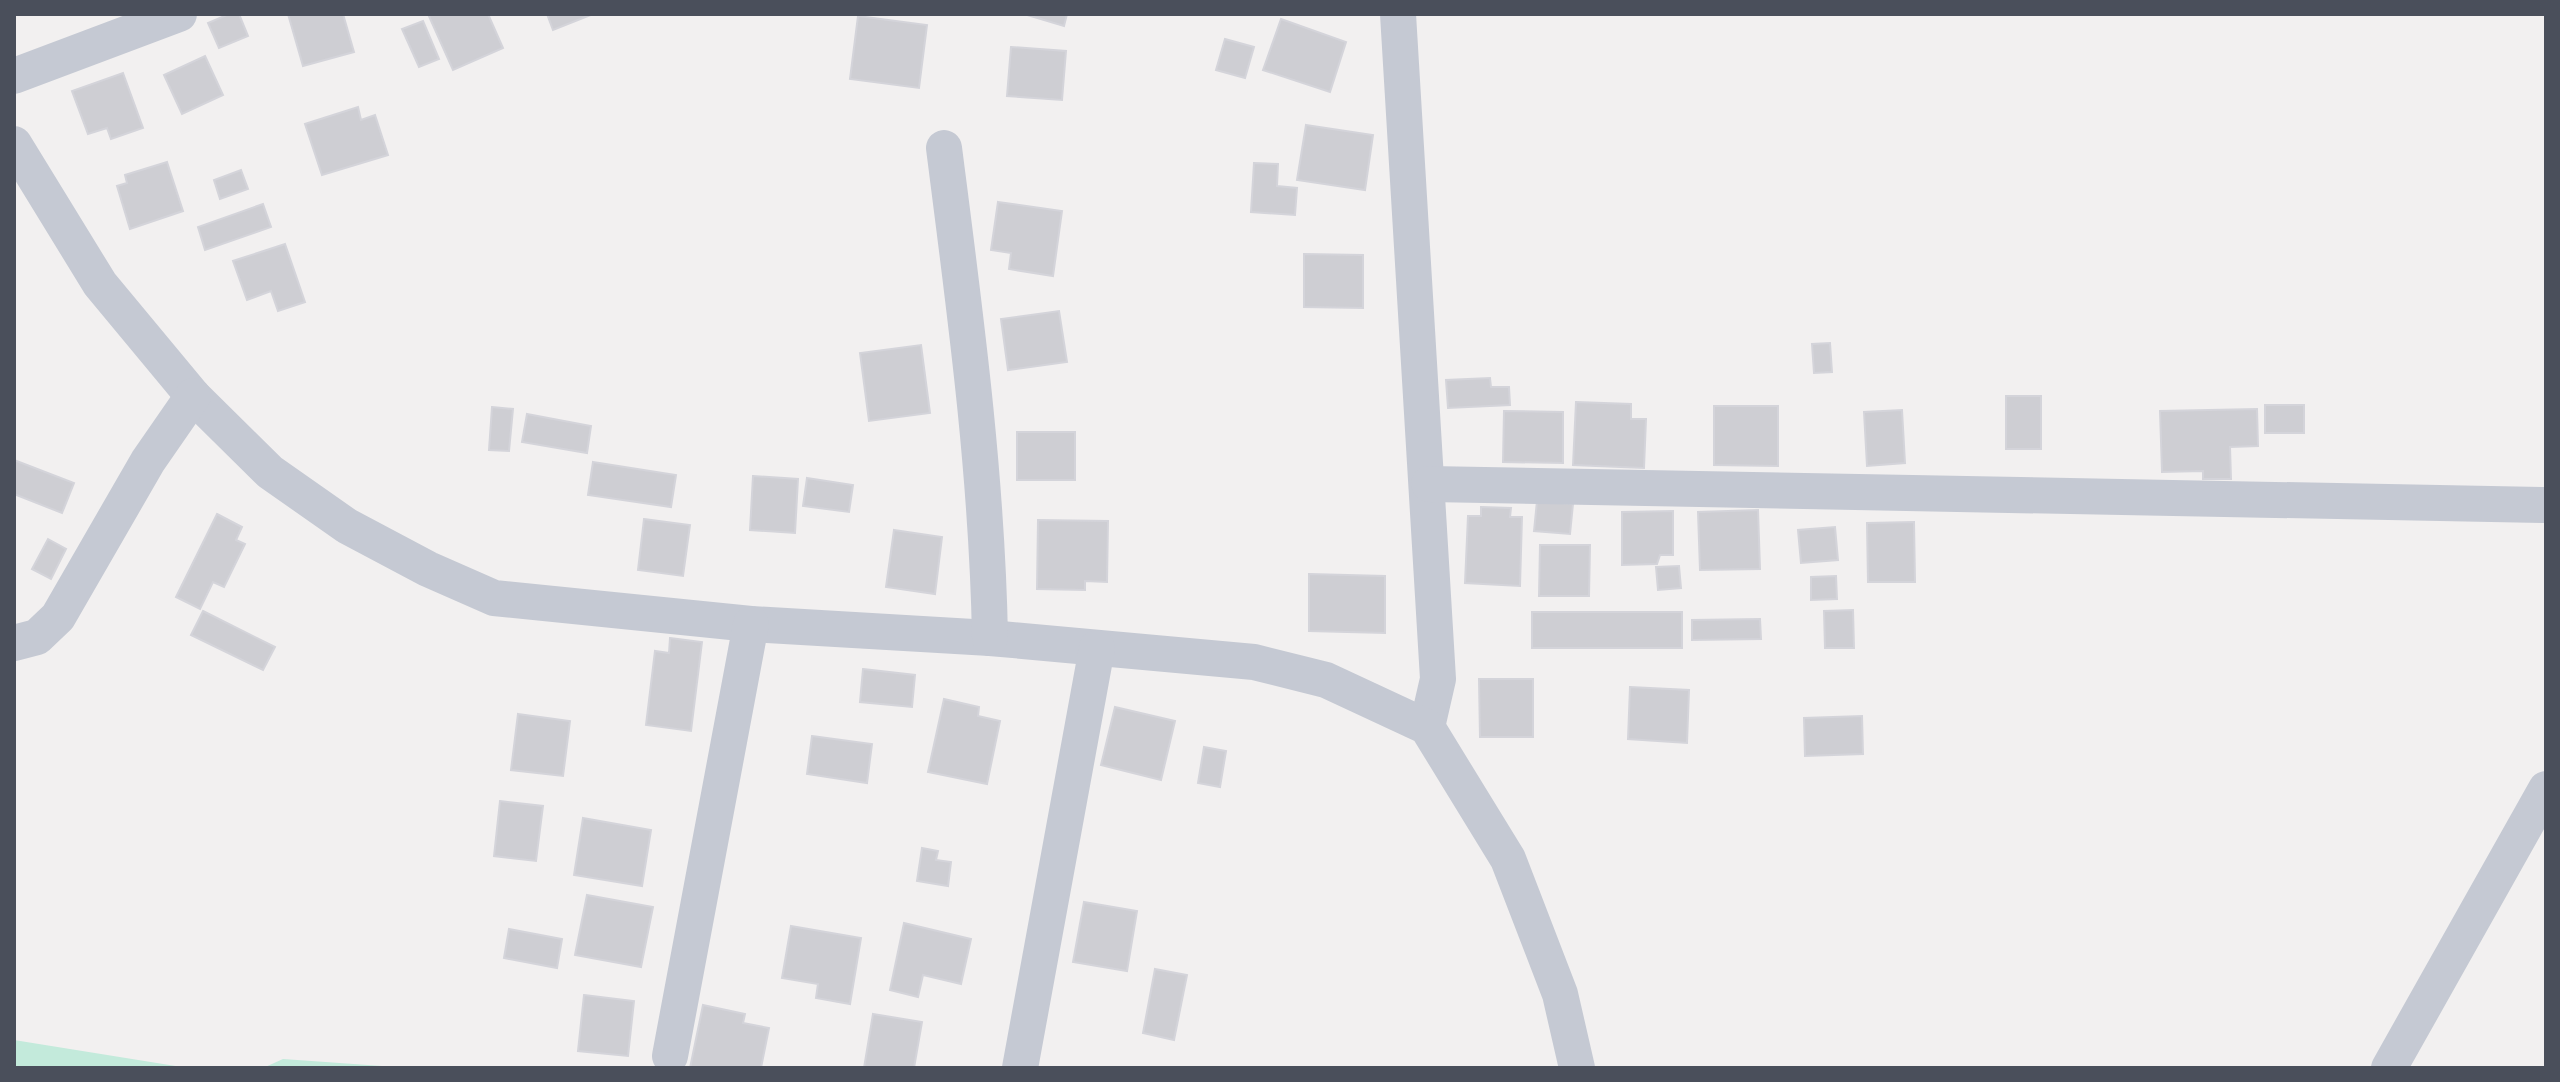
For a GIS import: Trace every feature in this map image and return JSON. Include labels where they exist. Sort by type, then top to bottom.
[{"type":"street","points":[[14,76],[179,14]]},
{"type":"street","points":[[1398,14],[1429,484],[1438,679],[1427,727]]},
{"type":"street","points":[[14,144],[100,284],[193,396],[270,472],[347,526],[428,569],[494,598],[751,624],[990,638],[1268,666],[1326,680],[1427,727],[1508,859],[1560,994],[1577,1068]]},
{"type":"street","points":[[944,148],[980,431],[988,538],[990,638]]},
{"type":"street","points":[[14,643],[37,637],[58,617],[148,461],[193,396]]},
{"type":"street","points":[[1429,484],[2546,505]]},
{"type":"street","points":[[670,1056],[751,624]]},
{"type":"street","points":[[1020,1068],[1097,648]]},
{"type":"street","points":[[2389,1068],[2546,789]]},
{"type":"green space","points":[[14,1040],[188,1068],[14,1068]]},
{"type":"green space","points":[[283,1059],[382,1066],[387,1068],[263,1068]]},
{"type":"building","points":[[229,14],[239,14],[248,36],[219,48],[208,23]]},
{"type":"building","points":[[288,14],[343,14],[354,52],[303,66]]},
{"type":"building","points":[[428,14],[488,14],[503,48],[453,70]]},
{"type":"building","points":[[547,14],[593,14],[553,30]]},
{"type":"building","points":[[1024,14],[1067,14],[1064,26]]},
{"type":"building","points":[[858,16],[927,25],[919,88],[850,79]]},
{"type":"building","points":[[1281,19],[1346,42],[1330,92],[1263,70]]},
{"type":"building","points":[[423,21],[439,59],[419,67],[402,29]]},
{"type":"building","points":[[1225,39],[1254,47],[1245,78],[1216,70]]},
{"type":"building","points":[[1011,47],[1066,51],[1062,100],[1007,96]]},
{"type":"building","points":[[205,56],[223,95],[182,114],[164,75]]},
{"type":"building","points":[[123,73],[143,128],[111,139],[107,128],[88,134],[72,91]]},
{"type":"building","points":[[358,107],[361,120],[375,115],[388,155],[322,175],[305,124]]},
{"type":"building","points":[[1306,125],[1373,135],[1365,190],[1297,180]]},
{"type":"building","points":[[167,162],[183,211],[130,229],[117,186],[127,183],[125,175]]},
{"type":"building","points":[[1254,163],[1278,164],[1277,186],[1297,188],[1295,215],[1251,212]]},
{"type":"building","points":[[241,170],[248,189],[220,199],[214,180]]},
{"type":"building","points":[[998,202],[1062,211],[1053,276],[1009,269],[1011,253],[991,250]]},
{"type":"building","points":[[263,204],[271,227],[205,250],[198,227]]},
{"type":"building","points":[[285,244],[305,302],[278,311],[271,291],[247,300],[233,261]]},
{"type":"building","points":[[1304,254],[1363,255],[1363,308],[1304,307]]},
{"type":"building","points":[[1059,311],[1067,362],[1008,370],[1001,319]]},
{"type":"building","points":[[1830,343],[1832,372],[1814,373],[1812,344]]},
{"type":"building","points":[[921,345],[930,413],[869,421],[860,353]]},
{"type":"building","points":[[1490,378],[1491,387],[1509,387],[1510,405],[1448,408],[1446,380]]},
{"type":"building","points":[[2006,396],[2041,396],[2041,449],[2006,449]]},
{"type":"building","points":[[1576,402],[1631,404],[1631,419],[1646,419],[1644,468],[1573,465]]},
{"type":"building","points":[[2265,405],[2304,405],[2304,433],[2265,433]]},
{"type":"building","points":[[1714,406],[1778,406],[1778,466],[1714,465]]},
{"type":"building","points":[[492,407],[513,409],[509,451],[489,450]]},
{"type":"building","points":[[2257,409],[2258,446],[2230,447],[2231,479],[2203,479],[2203,471],[2162,472],[2160,411]]},
{"type":"building","points":[[1902,410],[1905,463],[1867,466],[1864,412]]},
{"type":"building","points":[[1504,411],[1563,412],[1563,463],[1503,462]]},
{"type":"building","points":[[527,414],[591,426],[587,453],[522,442]]},
{"type":"building","points":[[1017,432],[1075,432],[1075,480],[1017,480]]},
{"type":"building","points":[[14,460],[74,483],[62,513],[14,494]]},
{"type":"building","points":[[593,462],[676,475],[671,507],[588,495]]},
{"type":"building","points":[[753,476],[798,479],[795,533],[750,530]]},
{"type":"building","points":[[807,478],[853,485],[849,512],[803,506]]},
{"type":"building","points":[[1537,501],[1573,504],[1570,534],[1534,531]]},
{"type":"building","points":[[1481,507],[1511,508],[1510,517],[1522,517],[1520,586],[1465,583],[1468,516],[1481,516]]},
{"type":"building","points":[[1758,510],[1760,569],[1700,570],[1698,512]]},
{"type":"building","points":[[1673,511],[1673,555],[1660,555],[1657,564],[1622,565],[1622,512]]},
{"type":"building","points":[[217,514],[242,527],[236,540],[245,544],[224,587],[213,582],[200,609],[176,597]]},
{"type":"building","points":[[644,519],[690,525],[683,576],[638,570]]},
{"type":"building","points":[[1038,520],[1108,521],[1107,582],[1085,581],[1085,590],[1037,589]]},
{"type":"building","points":[[1914,522],[1915,582],[1868,582],[1867,523]]},
{"type":"building","points":[[1835,527],[1838,560],[1801,563],[1798,530]]},
{"type":"building","points":[[894,530],[942,537],[935,594],[886,587]]},
{"type":"building","points":[[48,539],[66,549],[51,579],[32,569]]},
{"type":"building","points":[[1540,545],[1590,545],[1589,596],[1539,596]]},
{"type":"building","points":[[1679,566],[1681,588],[1658,590],[1656,567]]},
{"type":"building","points":[[1309,574],[1385,576],[1385,633],[1309,631]]},
{"type":"building","points":[[1836,576],[1837,599],[1811,600],[1811,577]]},
{"type":"building","points":[[1853,610],[1854,648],[1825,648],[1824,611]]},
{"type":"building","points":[[203,611],[275,647],[263,670],[191,635]]},
{"type":"building","points":[[1532,612],[1682,612],[1682,648],[1532,648]]},
{"type":"building","points":[[1760,619],[1761,639],[1692,640],[1692,620]]},
{"type":"building","points":[[670,638],[702,642],[691,731],[646,725],[655,651],[669,653]]},
{"type":"building","points":[[863,669],[915,675],[912,707],[860,702]]},
{"type":"building","points":[[1479,679],[1533,679],[1533,737],[1480,737]]},
{"type":"building","points":[[1630,687],[1689,690],[1687,743],[1628,739]]},
{"type":"building","points":[[944,699],[979,707],[978,716],[1000,721],[987,784],[928,772]]},
{"type":"building","points":[[1115,707],[1175,721],[1161,780],[1101,765]]},
{"type":"building","points":[[518,714],[570,721],[563,776],[511,770]]},
{"type":"building","points":[[1862,716],[1863,754],[1805,756],[1804,718]]},
{"type":"building","points":[[812,736],[872,744],[867,783],[807,774]]},
{"type":"building","points":[[1204,747],[1226,751],[1220,787],[1198,783]]},
{"type":"building","points":[[500,801],[543,806],[536,861],[494,856]]},
{"type":"building","points":[[583,818],[651,830],[642,886],[574,875]]},
{"type":"building","points":[[922,848],[938,851],[936,860],[951,862],[948,886],[917,881]]},
{"type":"building","points":[[587,895],[653,907],[641,967],[575,955]]},
{"type":"building","points":[[1084,902],[1137,911],[1127,971],[1073,962]]},
{"type":"building","points":[[904,923],[971,939],[961,984],[923,975],[918,997],[890,990]]},
{"type":"building","points":[[791,926],[861,938],[850,1004],[816,998],[818,984],[782,978]]},
{"type":"building","points":[[509,929],[562,939],[557,968],[504,958]]},
{"type":"building","points":[[1155,969],[1187,975],[1174,1040],[1143,1033]]},
{"type":"building","points":[[584,995],[634,1001],[628,1056],[578,1051]]},
{"type":"building","points":[[703,1005],[745,1014],[743,1023],[769,1028],[761,1068],[690,1068]]},
{"type":"building","points":[[873,1014],[922,1022],[914,1068],[864,1068]]}]
